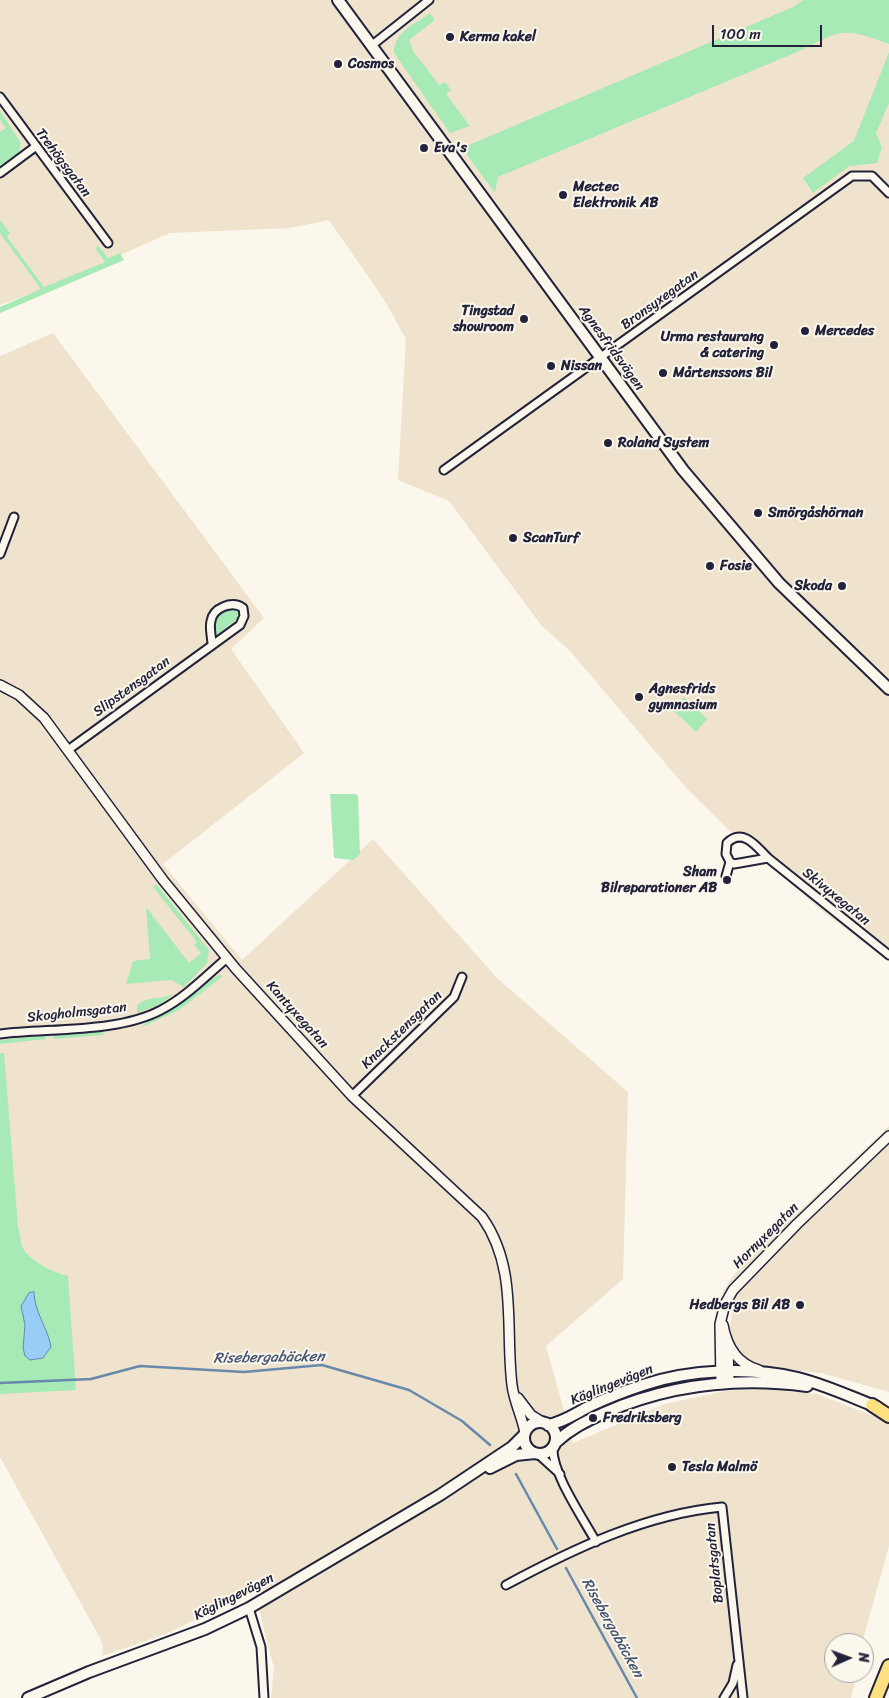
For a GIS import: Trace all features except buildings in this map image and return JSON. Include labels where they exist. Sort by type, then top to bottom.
[{"type":"highway","points":[[872,1405],[889,1412]]},
{"type":"highway","points":[[876,1698],[889,1666]]},
{"type":"highway","points":[[884,1698],[889,1687]]},
{"type":"main road","name":"Agnesfridsvägen","points":[[338,0],[677,462],[732,531],[796,601],[889,689]]},
{"type":"main road","name":"Käglingevägen","points":[[554,1445],[575,1426],[627,1403],[664,1392],[725,1378],[774,1374],[797,1378],[835,1390],[872,1405]]},
{"type":"main road","name":"Käglingevägen","points":[[546,1424],[559,1422],[591,1406],[644,1384],[685,1376],[725,1378],[835,1390]]},
{"type":"main road","points":[[546,1424],[555,1434],[554,1445],[546,1453],[537,1454],[527,1448],[524,1434],[531,1425],[546,1424]]},
{"type":"main road","name":"Käglingevägen","points":[[440,1495],[512,1447],[524,1434]]},
{"type":"main road","name":"Käglingevägen","points":[[28,1698],[89,1672],[196,1633],[249,1608],[440,1495],[516,1454],[537,1454]]},
{"type":"street","points":[[371,46],[429,0]]},
{"type":"street","name":"Trehögsgatan","points":[[0,97],[35,147],[108,243]]},
{"type":"street","points":[[0,173],[35,147]]},
{"type":"street","name":"Bronsyxegatan","points":[[444,470],[601,359],[852,176],[872,176],[889,193]]},
{"type":"street","points":[[0,554],[14,517]]},
{"type":"street","name":"Slipstensgatan","points":[[68,750],[240,625],[244,616],[240,605],[226,605],[213,614],[210,623],[212,645]]},
{"type":"street","name":"Kantyxegatan","points":[[0,685],[31,705],[44,718],[163,880],[227,958],[352,1096],[472,1206],[493,1235],[502,1257],[506,1275],[512,1384],[524,1434]]},
{"type":"street","name":"Skivyxegatan","points":[[726,876],[730,862],[726,854],[727,843],[738,837],[743,837],[752,842],[768,858],[889,956]]},
{"type":"street","points":[[730,862],[742,864],[768,858]]},
{"type":"street","name":"Skogholmsgatan","points":[[0,1034],[121,1024],[144,1017],[171,1005],[227,958]]},
{"type":"street","name":"Knackstensgatan","points":[[352,1096],[454,997],[462,977]]},
{"type":"street","name":"Hornyxegatan","points":[[725,1378],[719,1336],[722,1314],[728,1297],[741,1280],[889,1136]]},
{"type":"street","points":[[722,1314],[728,1342],[725,1378]]},
{"type":"street","points":[[728,1342],[737,1358],[756,1370],[774,1374]]},
{"type":"street","name":"Kantyxegatan","points":[[512,1384],[524,1408],[546,1424]]},
{"type":"street","points":[[554,1445],[553,1453],[560,1475],[596,1542]]},
{"type":"street","points":[[537,1454],[560,1475]]},
{"type":"street","name":"Boplatsgatan","points":[[506,1585],[596,1542],[675,1513],[722,1508],[743,1698]]},
{"type":"street","points":[[249,1608],[261,1647],[264,1698]]},
{"type":"street","name":"Boplatsgatan","points":[[724,1698],[733,1683],[739,1658]]},
{"type":"shaded area","points":[[0,0],[889,0],[889,961],[822,911],[731,832],[688,790],[570,651],[541,625],[449,501],[398,480],[406,339],[383,298],[329,220],[290,228],[170,233],[41,290],[0,305]]},
{"type":"shaded area","points":[[53,333],[264,618],[231,649],[304,753],[163,864],[242,960],[373,839],[497,978],[628,1092],[623,1279],[546,1346],[573,1443],[665,1404],[725,1391],[766,1389],[817,1394],[889,1422],[889,1546],[865,1633],[824,1633],[824,1683],[855,1683],[851,1698],[271,1698],[274,1668],[254,1590],[166,1634],[102,1656],[103,1648],[100,1638],[0,1457],[0,356]]},
{"type":"shaded area","points":[[889,1126],[889,1392],[821,1373],[771,1368],[746,1359],[733,1344],[730,1327],[733,1309],[722,1293],[733,1276],[751,1257]]},
{"type":"green space","points":[[803,0],[889,0],[889,44],[851,33],[833,35],[797,52],[498,177],[495,193],[462,148],[793,7]]},
{"type":"green space","points":[[430,13],[435,20],[409,40],[413,51],[439,85],[445,82],[451,90],[446,94],[470,126],[450,133],[394,53],[397,40],[401,34]]},
{"type":"green space","points":[[889,52],[889,103],[876,133],[882,147],[877,163],[849,166],[813,193],[803,178],[854,141]]},
{"type":"green space","points":[[0,111],[21,143],[19,152],[0,167],[0,132],[6,128],[0,120]]},
{"type":"green space","points":[[0,220],[10,233],[7,237],[44,287],[105,262],[95,248],[98,246],[108,258],[120,253],[124,260],[0,313],[0,307],[41,289],[0,233]]},
{"type":"green space","points":[[233,608],[237,610],[239,617],[216,636],[215,619],[221,613]]},
{"type":"green space","points":[[684,697],[707,719],[696,732],[673,710]]},
{"type":"green space","points":[[330,794],[355,794],[358,796],[360,854],[353,860],[334,858]]},
{"type":"green space","points":[[156,884],[209,950],[207,963],[184,987],[171,980],[126,984],[133,961],[150,959],[146,907],[189,963],[201,953],[194,945],[197,942],[153,887]]},
{"type":"green space","points":[[221,974],[222,977],[179,1010],[142,1027],[151,1019],[176,1007],[207,982]]},
{"type":"green space","points":[[171,994],[159,1005],[137,1013],[137,1006],[145,1000]]},
{"type":"green space","points":[[102,1030],[104,1035],[53,1039],[55,1034]]},
{"type":"green space","points":[[44,1035],[47,1039],[0,1044],[0,1040]]},
{"type":"green space","points":[[0,1053],[4,1053],[21,1244],[35,1261],[68,1276],[76,1390],[0,1394]]},
{"type":"water","points":[[34,1292],[36,1306],[51,1347],[43,1358],[30,1360],[25,1356],[23,1348],[25,1325],[21,1306],[29,1293]]},
{"type":"waterway","name":"Risebergabäcken","points":[[0,1383],[91,1379],[140,1366],[244,1372],[322,1365],[409,1390],[462,1421],[490,1445]]},
{"type":"waterway","name":"Risebergabäcken","points":[[516,1474],[557,1549]]},
{"type":"waterway","name":"Risebergabäcken","points":[[566,1568],[637,1698]]},
{"type":"place","name":"Kerma kakel","points":[[450,37]]},
{"type":"place","name":"Cosmos","points":[[338,64]]},
{"type":"place","name":"Eva's","points":[[424,148]]},
{"type":"place","name":"Mectec Elektronik AB","points":[[563,195]]},
{"type":"place","name":"Tingstad showroom","points":[[524,319]]},
{"type":"place","name":"Mercedes","points":[[805,331]]},
{"type":"place","name":"Urma restaurang & catering","points":[[774,345]]},
{"type":"place","name":"Nissan","points":[[551,366]]},
{"type":"place","name":"Mårtenssons Bil","points":[[663,373]]},
{"type":"place","name":"Roland System","points":[[608,443]]},
{"type":"place","name":"Smörgåshörnan","points":[[758,513]]},
{"type":"place","name":"ScanTurf","points":[[513,538]]},
{"type":"place","name":"Fosie","points":[[710,566]]},
{"type":"place","name":"Skoda","points":[[842,586]]},
{"type":"place","name":"Agnesfrids gymnasium","points":[[639,697]]},
{"type":"place","name":"Sham Bilreparationer AB","points":[[727,880]]},
{"type":"place","name":"Hedbergs Bil AB","points":[[800,1305]]},
{"type":"place","name":"Fredriksberg","points":[[593,1418]]},
{"type":"place","name":"Tesla Malmö","points":[[672,1467]]}]
